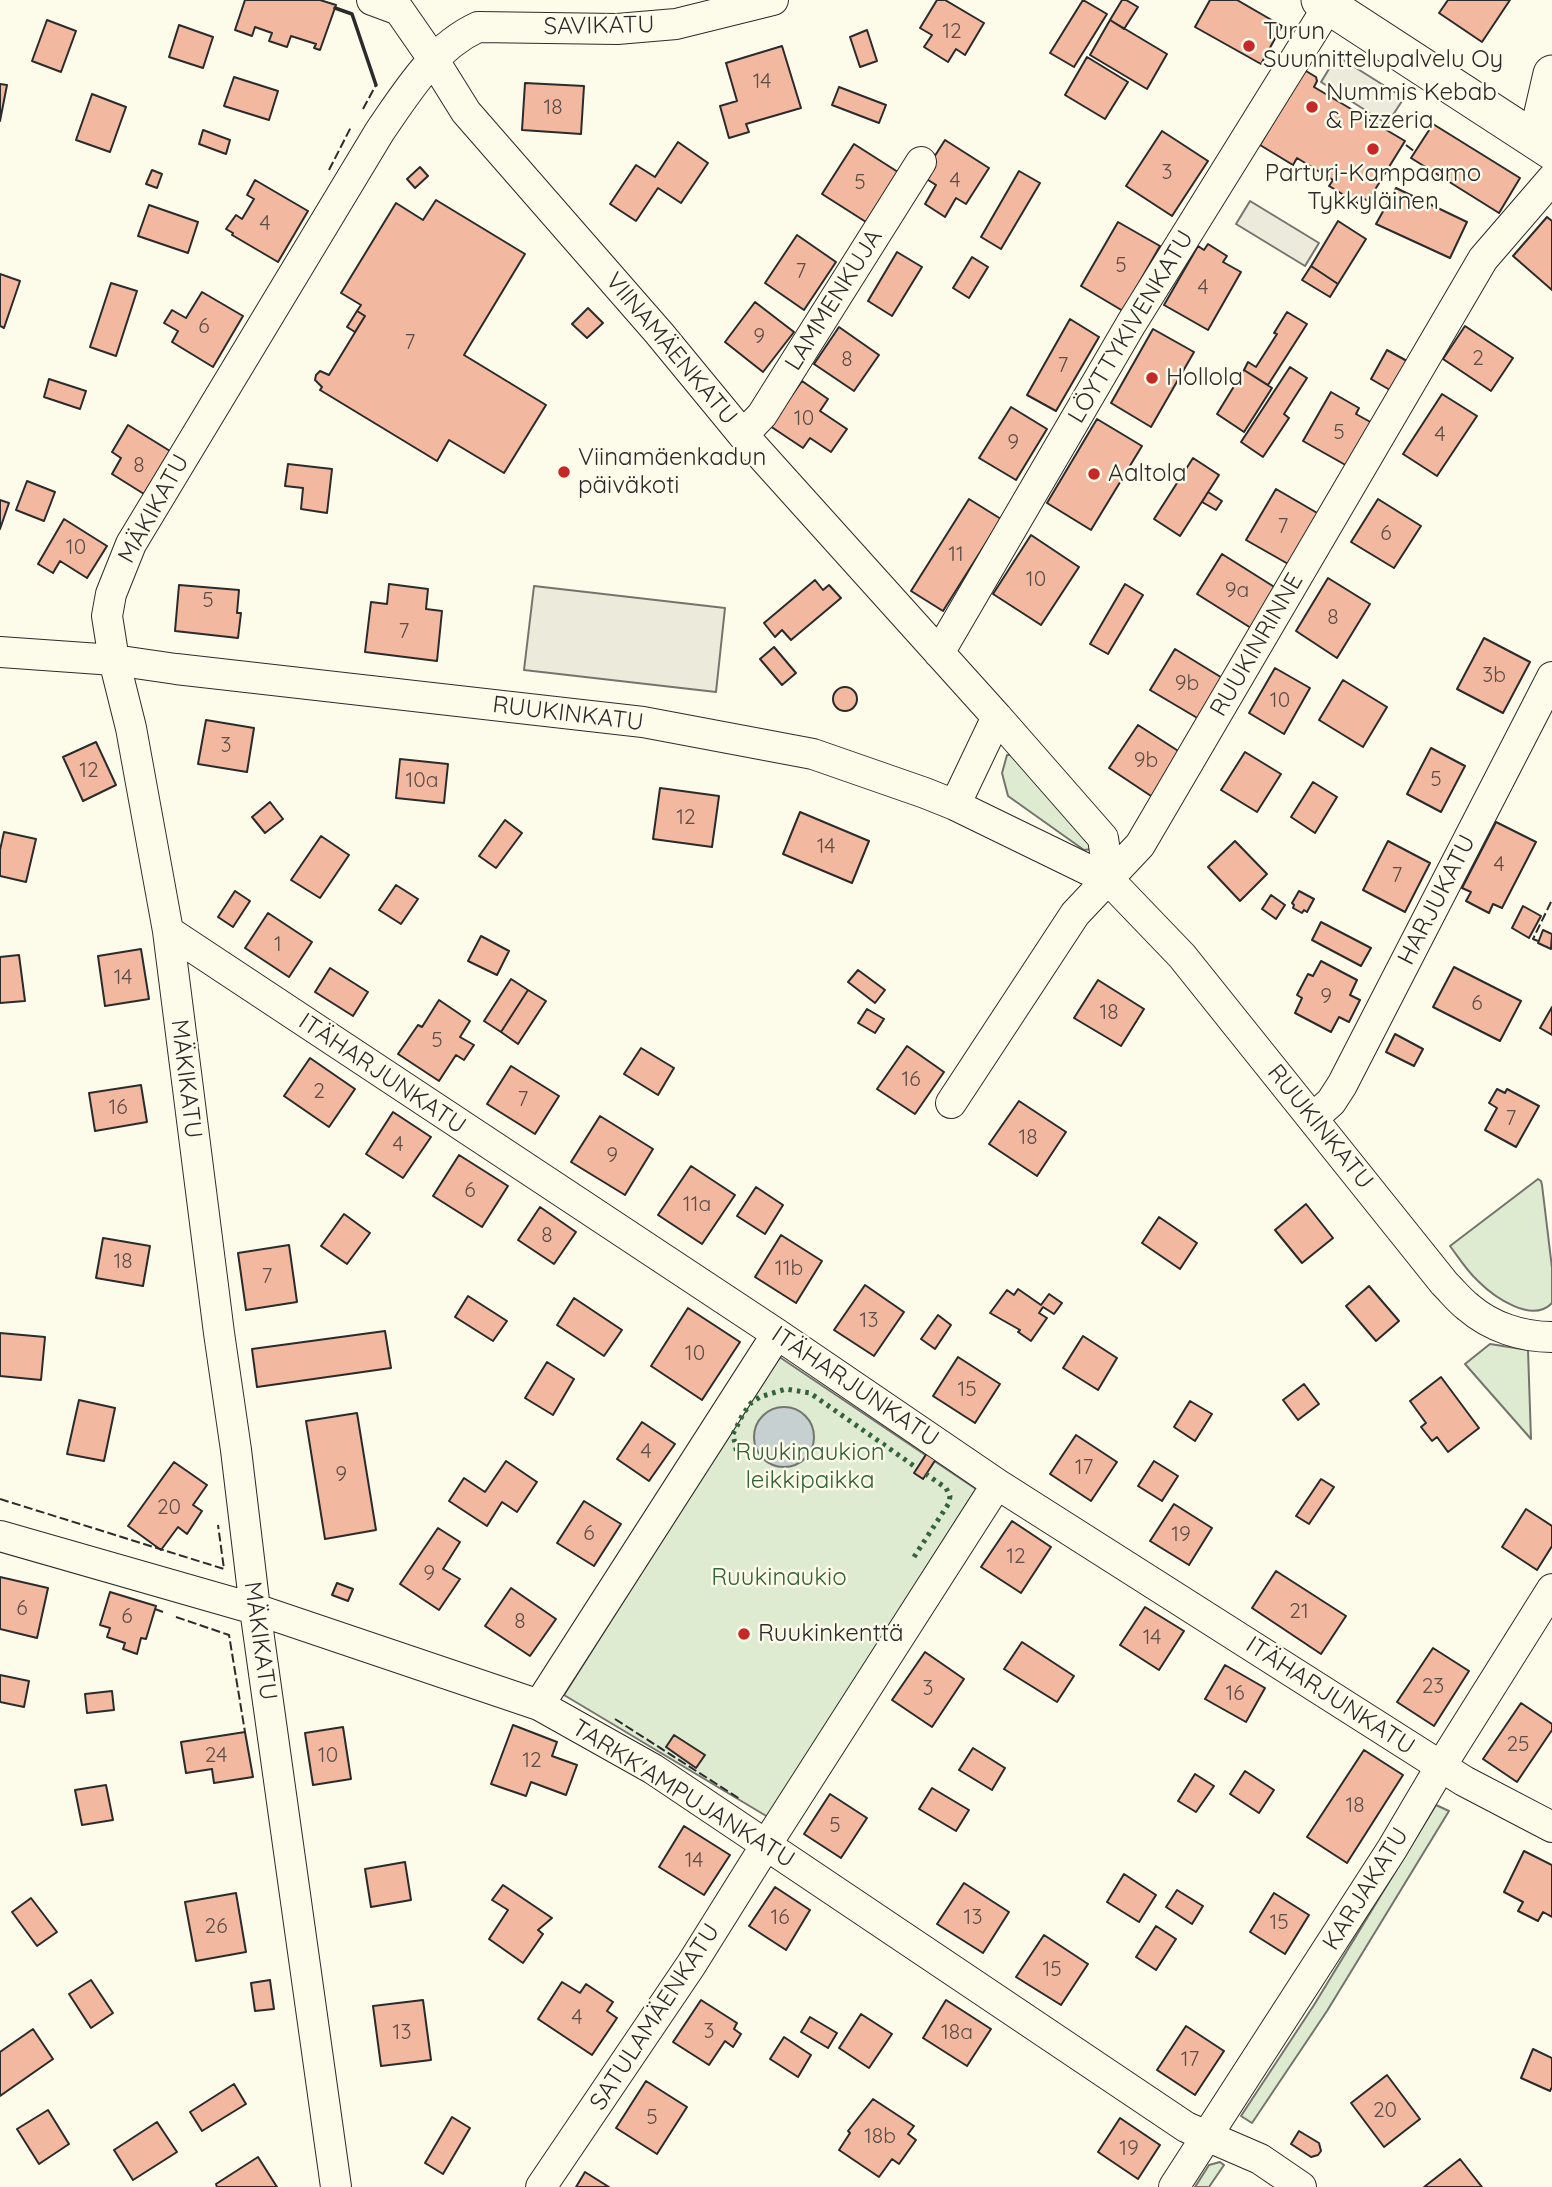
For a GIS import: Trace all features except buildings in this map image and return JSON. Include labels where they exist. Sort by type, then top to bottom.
[{"type":"street","name":"SAVIKATU","points":[[433,60],[461,35],[478,27],[617,29],[676,24],[773,0]]},
{"type":"street","name":"VIINAMÄENKATU","points":[[392,3],[466,112],[659,333],[743,435],[998,717]]},
{"type":"street","points":[[1325,3],[1544,145],[1552,74]]},
{"type":"street","name":"LÖYTTYKIVENKATU","points":[[939,653],[1131,324],[1325,3]]},
{"type":"street","name":"MÄKIKATU","points":[[336,2187],[255,1609],[168,931],[131,727],[114,660],[107,616],[111,594],[131,544],[380,131],[408,89],[433,60]]},
{"type":"street","name":"LAMMENKUJA","points":[[743,435],[762,415],[921,162]]},
{"type":"street","name":"RUUKINRINNE","points":[[951,1103],[1075,914],[1110,880],[1140,845],[1483,259],[1552,179]]},
{"type":"street","name":"RUUKINKATU","points":[[0,652],[114,660],[643,722],[813,754],[955,805],[1110,880],[1182,956],[1444,1283],[1466,1306],[1493,1324],[1515,1332],[1552,1337]]},
{"type":"street","name":"HARJUKATU","points":[[1313,1118],[1331,1102],[1342,1085],[1552,677]]},
{"type":"street","points":[[955,805],[998,717],[1103,838],[1110,880]]},
{"type":"street","name":"ITÄHARJUNKATU","points":[[168,931],[997,1483],[1441,1766],[1503,1803],[1552,1827]]},
{"type":"street","points":[[539,1705],[777,1334]]},
{"type":"street","points":[[765,1844],[997,1483]]},
{"type":"street","name":"TARKK'AMPUJANKATU","points":[[0,1536],[255,1609],[539,1705],[653,1769],[1186,2127],[1260,2159],[1301,2187]]},
{"type":"street","name":"KARJAKATU","points":[[1174,2187],[1392,1849],[1552,1589]]},
{"type":"street","name":"SATULAMÄENKATU","points":[[541,2187],[657,2017],[765,1844]]},
{"type":"green space","points":[[1007,755],[1011,755],[1092,844],[1092,849],[1084,850],[1008,796],[1002,773]]},
{"type":"green space","points":[[1538,1179],[1542,1185],[1552,1268],[1552,1303],[1544,1309],[1534,1311],[1503,1301],[1470,1273],[1450,1246]]},
{"type":"green space","points":[[1490,1344],[1528,1350],[1531,1439],[1465,1364]]},
{"type":"green space","name":"Ruukinaukio","points":[[778,1356],[976,1489],[768,1817],[564,1695]]},
{"type":"green space","points":[[1436,1805],[1449,1811],[1327,2011],[1252,2123],[1241,2116],[1314,2005]]},
{"type":"green space","points":[[1220,2162],[1224,2165],[1209,2187],[1195,2187],[1209,2165]]},
{"type":"shaded area","points":[[1337,56],[1404,98],[1387,124],[1321,82]]},
{"type":"shaded area","points":[[1250,201],[1319,243],[1305,266],[1236,224]]},
{"type":"shaded area","points":[[534,586],[725,608],[716,692],[524,670]]},
{"type":"shaded area","points":[[784,1407],[805,1416],[814,1437],[805,1458],[784,1467],[763,1458],[754,1437],[763,1416]]},
{"type":"hedge","points":[[738,1459],[733,1434],[743,1414],[751,1403],[760,1397],[786,1389],[810,1393],[917,1468]]},
{"type":"hedge","points":[[914,1557],[949,1503],[950,1496],[946,1488],[926,1474]]},
{"type":"fence","points":[[363,109],[376,85]]},
{"type":"fence","points":[[329,170],[351,127]]},
{"type":"fence","points":[[1406,145],[1415,152]]},
{"type":"fence","points":[[1538,941],[1533,939],[1552,900]]},
{"type":"fence","points":[[0,1499],[224,1569],[218,1525]]},
{"type":"fence","points":[[155,1609],[163,1612]]},
{"type":"fence","points":[[176,1617],[229,1635],[245,1732]]},
{"type":"fence","points":[[615,1719],[740,1799]]},
{"type":"wall","points":[[335,8],[352,14],[376,85]]},
{"type":"place","name":"Turun Suunnittelupalvelu Oy","points":[[1249,46]]},
{"type":"place","name":"Nummis Kebab & Pizzeria","points":[[1312,107]]},
{"type":"place","name":"Parturi-Kampaamo Tykkyläinen","points":[[1373,149]]},
{"type":"place","name":"Hollola","points":[[1152,378]]},
{"type":"place","name":"Viinamäenkadun päiväkoti","points":[[564,472]]},
{"type":"place","name":"Aaltola","points":[[1094,474]]},
{"type":"place","name":"Ruukinkenttä","points":[[744,1634]]},
{"type":"park label","name":"Ruukinaukion leikkipaikka","points":[[810,1467]]}]
